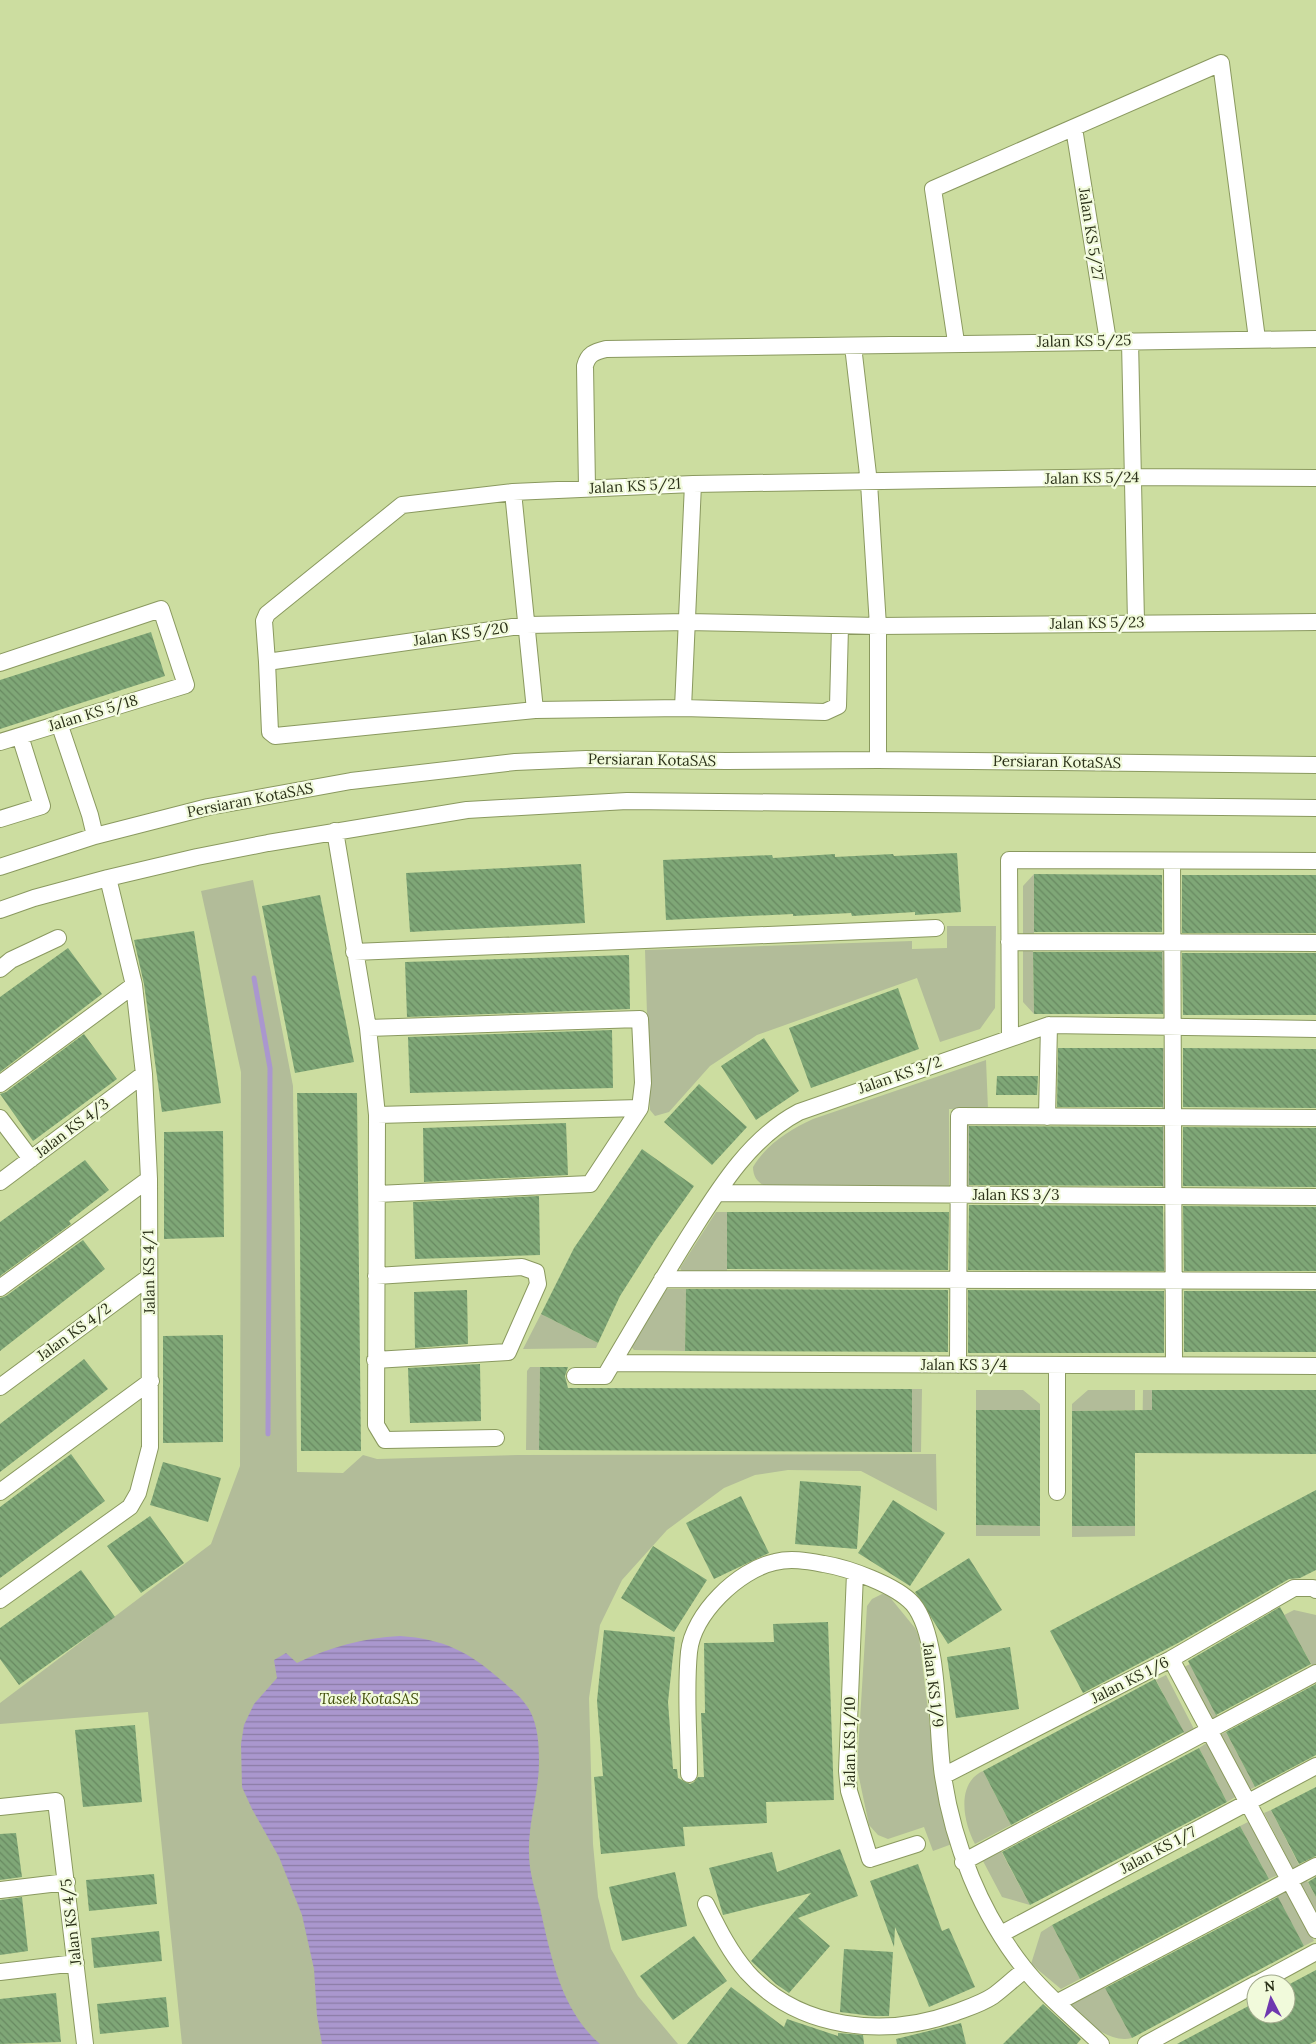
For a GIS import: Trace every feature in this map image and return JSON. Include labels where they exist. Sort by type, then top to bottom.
[{"type":"street","points":[[956,342],[934,189],[1221,63],[1257,339]]},
{"type":"street","name":"Jalan KS 5/27","points":[[1074,128],[1108,341]]},
{"type":"street","name":"Jalan KS 5/25","points":[[587,488],[585,366],[587,357],[595,352],[606,349],[853,346],[956,342],[1316,339]]},
{"type":"street","points":[[1130,341],[1136,622]]},
{"type":"street","points":[[853,346],[869,483],[878,626],[878,760]]},
{"type":"street","name":"Jalan KS 5/24","points":[[869,483],[1133,477],[1316,478]]},
{"type":"street","name":"Jalan KS 5/21","points":[[267,662],[264,621],[267,614],[402,505],[513,492],[587,488],[693,484],[869,483]]},
{"type":"street","points":[[683,708],[693,484]]},
{"type":"street","points":[[513,492],[535,710]]},
{"type":"street","name":"Jalan KS 5/18","points":[[0,663],[161,609],[186,685],[0,742]]},
{"type":"street","name":"Jalan KS 5/20","points":[[267,662],[527,625],[687,622],[878,626]]},
{"type":"street","name":"Jalan KS 5/23","points":[[878,626],[1136,622],[1316,622]]},
{"type":"street","points":[[267,662],[270,732],[275,736],[535,710],[683,708],[825,712],[833,710],[838,706],[840,626]]},
{"type":"street","points":[[59,723],[90,815],[95,836]]},
{"type":"street","points":[[0,820],[42,806],[20,736]]},
{"type":"street","name":"Persiaran KotaSAS","points":[[0,867],[95,836],[208,807],[351,780],[515,762],[604,759],[726,761],[878,760],[1316,765]]},
{"type":"street","points":[[0,910],[34,898],[108,878],[268,843],[467,810],[627,801],[1316,808]]},
{"type":"street","points":[[335,831],[368,1028],[377,1115],[376,1425],[385,1440],[496,1438]]},
{"type":"street","points":[[1010,1037],[1009,860],[1316,861]]},
{"type":"street","points":[[1172,861],[1174,1365]]},
{"type":"street","name":"Jalan KS 4/1","points":[[0,1600],[130,1507],[138,1493],[150,1447],[149,1179],[144,1074],[134,985],[108,878]]},
{"type":"street","points":[[354,952],[936,928]]},
{"type":"street","points":[[0,969],[11,960],[58,938]]},
{"type":"street","points":[[1010,942],[1316,943]]},
{"type":"street","points":[[0,1084],[134,985]]},
{"type":"street","points":[[368,1028],[640,1019],[643,1083],[640,1108],[590,1184],[377,1194]]},
{"type":"street","points":[[1047,1117],[1049,1025]]},
{"type":"street","name":"Jalan KS 3/2","points":[[613,1363],[662,1279],[717,1193],[759,1140],[784,1119],[829,1100],[1049,1025],[1316,1028]]},
{"type":"street","name":"Jalan KS 4/3","points":[[0,1182],[144,1074]]},
{"type":"street","points":[[377,1115],[640,1108]]},
{"type":"street","points":[[958,1365],[959,1116],[1316,1118]]},
{"type":"street","points":[[0,1118],[31,1159]]},
{"type":"street","points":[[0,1288],[149,1179]]},
{"type":"street","name":"Jalan KS 3/3","points":[[717,1193],[1316,1197]]},
{"type":"street","points":[[375,1360],[508,1352],[538,1284],[536,1272],[522,1267],[376,1276]]},
{"type":"street","name":"Jalan KS 4/2","points":[[0,1387],[149,1277]]},
{"type":"street","points":[[662,1279],[1316,1281]]},
{"type":"street","points":[[574,1376],[605,1376],[613,1363]]},
{"type":"street","name":"Jalan KS 3/4","points":[[613,1363],[1316,1366]]},
{"type":"street","points":[[1056,1365],[1057,1492]]},
{"type":"street","points":[[0,1492],[151,1381]]},
{"type":"street","name":"Jalan KS 1/9","points":[[689,1774],[689,1650],[698,1626],[723,1591],[752,1570],[775,1562],[801,1560],[855,1573],[895,1590],[913,1604],[924,1626],[933,1663],[943,1776],[963,1862],[1001,1934],[1025,1970],[1101,2044]]},
{"type":"street","name":"Jalan KS 1/10","points":[[855,1573],[847,1771],[849,1791],[870,1859],[917,1844]]},
{"type":"street","name":"Jalan KS 1/6","points":[[943,1776],[1171,1659],[1294,1588],[1313,1588],[1316,1590]]},
{"type":"street","points":[[1171,1659],[1316,1930]]},
{"type":"street","points":[[963,1862],[1316,1673]]},
{"type":"street","name":"Jalan KS 1/7","points":[[1001,1934],[1316,1766]]},
{"type":"street","name":"Jalan KS 4/5","points":[[0,1807],[56,1801],[85,2044]]},
{"type":"street","points":[[1058,2002],[1316,1866]]},
{"type":"street","points":[[0,1890],[66,1882]]},
{"type":"street","points":[[706,1904],[731,1951],[759,1984],[803,2012],[846,2024],[892,2027],[948,2015],[992,1996],[1025,1970]]},
{"type":"street","points":[[1275,1974],[1316,1952]]},
{"type":"street","points":[[0,1972],[76,1963]]},
{"type":"street","points":[[1146,2044],[1246,1989]]},
{"type":"green space","points":[[1034,874],[1034,937],[1023,937],[1023,886]]},
{"type":"green space","name":"Tasek KotaSAS","points":[[253,880],[293,1086],[297,1472],[343,1473],[363,1455],[377,1459],[518,1455],[936,1454],[937,1511],[861,1471],[788,1470],[755,1475],[724,1488],[667,1530],[622,1580],[600,1625],[589,1698],[593,1844],[598,1897],[611,1949],[638,1996],[678,2044],[182,2044],[148,1712],[0,1724],[0,1703],[211,1544],[240,1466],[241,1072],[201,891]]},
{"type":"green space","points":[[947,926],[996,926],[995,1008],[980,1029],[940,1042],[917,978],[757,1035],[710,1066],[669,1112],[655,1116],[650,1110],[645,950],[912,941],[912,949],[947,948]]},
{"type":"green space","points":[[1023,951],[1033,951],[1034,1014],[1023,1002]]},
{"type":"green space","points":[[1162,951],[1168,951],[1167,1014],[1162,1014]]},
{"type":"green space","points":[[1162,1048],[1167,1048],[1167,1111],[1162,1111]]},
{"type":"green space","points":[[986,1060],[988,1109],[949,1109],[949,1188],[768,1187],[759,1182],[755,1177],[753,1167],[765,1151],[779,1138],[804,1123]]},
{"type":"green space","points":[[964,1125],[969,1125],[969,1188],[964,1188]]},
{"type":"green space","points":[[1162,1125],[1167,1125],[1167,1188],[1162,1188]]},
{"type":"green space","points":[[716,1212],[727,1212],[727,1275],[683,1274],[680,1268]]},
{"type":"green space","points":[[1164,1212],[1169,1212],[1169,1275],[1164,1275]]},
{"type":"green space","points":[[667,1289],[686,1289],[685,1351],[634,1350],[630,1345]]},
{"type":"green space","points":[[541,1314],[598,1343],[596,1348],[523,1349]]},
{"type":"green space","points":[[530,1367],[540,1367],[539,1450],[526,1450],[527,1371]]},
{"type":"green space","points":[[912,1389],[922,1389],[921,1452],[912,1452]]},
{"type":"green space","points":[[976,1390],[1023,1390],[1040,1404],[1040,1410],[976,1410]]},
{"type":"green space","points":[[1088,1390],[1135,1390],[1135,1410],[1072,1411],[1072,1404]]},
{"type":"green space","points":[[1143,1390],[1152,1390],[1152,1453],[1142,1453]]},
{"type":"green space","points":[[976,1525],[1040,1526],[1040,1536],[976,1536]]},
{"type":"green space","points":[[1072,1526],[1135,1526],[1135,1536],[1072,1537]]},
{"type":"green space","points":[[882,1594],[888,1595],[915,1628],[919,1637],[935,1768],[952,1844],[933,1851],[924,1827],[888,1839],[878,1835],[869,1825],[857,1768],[867,1606],[872,1599]]},
{"type":"green space","points":[[1294,1610],[1316,1615],[1316,1668],[1314,1669],[1284,1615]]},
{"type":"green space","points":[[1190,1664],[1219,1719],[1212,1723],[1184,1667]]},
{"type":"green space","points":[[1166,1675],[1194,1729],[1184,1734],[1156,1680]]},
{"type":"green space","points":[[1226,1732],[1255,1787],[1249,1790],[1220,1735]]},
{"type":"green space","points":[[1208,1742],[1237,1796],[1227,1802],[1199,1748]]},
{"type":"green space","points":[[983,1771],[1011,1825],[975,1844],[967,1825],[964,1804],[965,1794],[974,1777]]},
{"type":"green space","points":[[1271,1810],[1299,1865],[1293,1869],[1264,1813]]},
{"type":"green space","points":[[1250,1821],[1278,1875],[1269,1879],[1240,1826]]},
{"type":"green space","points":[[1001,1851],[1030,1905],[1002,1897],[983,1861]]},
{"type":"green space","points":[[1305,1877],[1316,1897],[1316,1912],[1299,1880]]},
{"type":"green space","points":[[1286,1888],[1314,1941],[1304,1946],[1275,1893]]},
{"type":"green space","points":[[1052,1925],[1080,1979],[1061,1989],[1031,1964],[1041,1932]]},
{"type":"green space","points":[[1103,1984],[1132,2038],[1123,2039],[1104,2034],[1067,2003]]},
{"type":"shaded area","points":[[400,1636],[430,1640],[467,1655],[489,1670],[521,1698],[533,1717],[538,1742],[539,1773],[529,1842],[531,1874],[560,1982],[576,2015],[600,2044],[322,2044],[317,2016],[314,1969],[302,1915],[279,1857],[242,1787],[241,1744],[244,1725],[254,1704],[277,1678],[274,1660],[286,1653],[297,1663],[347,1644]]},
{"type":"building","points":[[151,632],[165,676],[0,729],[0,680]]},
{"type":"building","points":[[957,853],[961,912],[915,915],[915,912],[852,916],[851,913],[793,916],[793,914],[666,920],[663,860],[772,855],[773,858],[835,854],[835,857]]},
{"type":"building","points":[[581,864],[585,923],[410,932],[406,873]]},
{"type":"building","points":[[1034,874],[1162,875],[1162,932],[1034,932]]},
{"type":"building","points":[[1182,875],[1316,875],[1316,933],[1182,933]]},
{"type":"building","points":[[320,895],[354,1062],[295,1073],[262,906]]},
{"type":"building","points":[[194,931],[221,1103],[162,1112],[144,984],[134,940]]},
{"type":"building","points":[[68,948],[102,994],[0,1072],[0,997]]},
{"type":"building","points":[[1033,952],[1162,952],[1163,1014],[1034,1014]]},
{"type":"building","points":[[1182,953],[1316,953],[1316,1015],[1183,1015]]},
{"type":"building","points":[[629,955],[630,1009],[407,1017],[405,962]]},
{"type":"building","points":[[898,988],[919,1049],[811,1088],[789,1028]]},
{"type":"building","points":[[612,1030],[613,1088],[410,1093],[408,1037]]},
{"type":"building","points":[[84,1034],[117,1079],[33,1141],[0,1094],[6,1092]]},
{"type":"building","points":[[764,1038],[799,1091],[756,1120],[721,1066]]},
{"type":"building","points":[[1058,1048],[1163,1048],[1163,1107],[1057,1107]]},
{"type":"building","points":[[1183,1048],[1316,1049],[1316,1108],[1183,1107]]},
{"type":"building","points":[[997,1076],[1038,1076],[1037,1095],[996,1095]]},
{"type":"building","points":[[699,1084],[747,1127],[712,1165],[664,1122]]},
{"type":"building","points":[[297,1093],[357,1093],[361,1451],[301,1451],[300,1222]]},
{"type":"building","points":[[566,1123],[568,1175],[424,1182],[423,1128]]},
{"type":"building","points":[[969,1126],[1163,1127],[1163,1186],[969,1185]]},
{"type":"building","points":[[1183,1127],[1316,1128],[1316,1187],[1183,1186]]},
{"type":"building","points":[[223,1131],[224,1237],[164,1239],[164,1132]]},
{"type":"building","points":[[642,1149],[694,1186],[655,1241],[620,1296],[598,1343],[541,1314],[574,1248]]},
{"type":"building","points":[[85,1160],[109,1190],[69,1221],[71,1224],[0,1276],[0,1222]]},
{"type":"building","points":[[539,1196],[540,1255],[415,1259],[413,1202]]},
{"type":"building","points":[[969,1205],[1163,1206],[1164,1271],[968,1270]]},
{"type":"building","points":[[1183,1206],[1316,1207],[1316,1271],[1184,1271]]},
{"type":"building","points":[[727,1212],[949,1212],[948,1270],[727,1269]]},
{"type":"building","points":[[83,1240],[105,1269],[0,1351],[0,1298],[6,1296]]},
{"type":"building","points":[[686,1289],[948,1290],[948,1352],[685,1351]]},
{"type":"building","points":[[467,1290],[468,1344],[415,1348],[414,1292]]},
{"type":"building","points":[[968,1290],[1164,1291],[1164,1353],[968,1353]]},
{"type":"building","points":[[1184,1291],[1316,1291],[1316,1352],[1184,1352]]},
{"type":"building","points":[[223,1335],[223,1442],[163,1443],[163,1336]]},
{"type":"building","points":[[84,1359],[108,1389],[0,1472],[0,1424]]},
{"type":"building","points":[[480,1364],[481,1421],[410,1423],[408,1368]]},
{"type":"building","points":[[540,1367],[568,1367],[565,1376],[568,1388],[912,1389],[912,1452],[539,1450]]},
{"type":"building","points":[[1152,1390],[1316,1390],[1316,1454],[1135,1453],[1135,1526],[1072,1526],[1072,1411],[1152,1410]]},
{"type":"building","points":[[976,1410],[1040,1410],[1040,1526],[976,1525]]},
{"type":"building","points":[[71,1454],[105,1501],[0,1578],[0,1507]]},
{"type":"building","points":[[163,1462],[221,1478],[208,1522],[150,1505]]},
{"type":"building","points":[[800,1481],[861,1486],[857,1549],[795,1544]]},
{"type":"building","points":[[1316,1490],[1316,1570],[1300,1578],[1289,1579],[1178,1643],[1083,1693],[1050,1631]]},
{"type":"building","points":[[741,1496],[769,1553],[714,1579],[686,1523]]},
{"type":"building","points":[[893,1500],[945,1533],[910,1586],[858,1553]]},
{"type":"building","points":[[150,1516],[184,1563],[141,1593],[107,1546]]},
{"type":"building","points":[[653,1546],[707,1580],[674,1632],[621,1598]]},
{"type":"building","points":[[969,1558],[1002,1610],[948,1644],[915,1592]]},
{"type":"building","points":[[81,1570],[115,1617],[19,1685],[0,1659],[0,1628]]},
{"type":"building","points":[[1280,1607],[1311,1664],[1216,1715],[1188,1661]]},
{"type":"building","points":[[828,1622],[834,1800],[766,1802],[767,1823],[683,1827],[685,1846],[601,1854],[594,1777],[603,1776],[597,1701],[604,1630],[675,1637],[668,1702],[673,1769],[677,1769],[678,1778],[690,1784],[698,1777],[704,1777],[701,1713],[705,1713],[704,1643],[774,1642],[773,1624]]},
{"type":"building","points":[[1010,1647],[1019,1709],[956,1718],[947,1657]]},
{"type":"building","points":[[1155,1679],[1184,1732],[1011,1825],[983,1771]]},
{"type":"building","points":[[1316,1684],[1316,1755],[1255,1787],[1226,1732]]},
{"type":"building","points":[[135,1725],[142,1802],[83,1807],[75,1730]]},
{"type":"building","points":[[1199,1748],[1227,1802],[1030,1905],[1002,1852]]},
{"type":"building","points":[[1316,1787],[1316,1856],[1299,1864],[1271,1810]]},
{"type":"building","points":[[1240,1826],[1269,1879],[1080,1979],[1052,1925]]},
{"type":"building","points":[[16,1833],[22,1877],[0,1880],[0,1834]]},
{"type":"building","points":[[840,1849],[858,1896],[798,1918],[830,1946],[789,1993],[751,1961],[811,1893],[723,1915],[709,1868],[772,1852],[777,1872]]},
{"type":"building","points":[[918,1864],[942,1931],[949,1928],[975,1987],[929,2007],[895,1927],[894,1947],[870,1881]]},
{"type":"building","points":[[675,1872],[687,1926],[622,1941],[609,1887]]},
{"type":"building","points":[[154,1874],[157,1904],[89,1911],[86,1880]]},
{"type":"building","points":[[1316,1877],[1316,1897],[1308,1882]]},
{"type":"building","points":[[22,1897],[28,1951],[0,1955],[0,1900]]},
{"type":"building","points":[[1278,1897],[1304,1946],[1252,1974],[1246,1974],[1246,1977],[1132,2038],[1105,1988]]},
{"type":"building","points":[[159,1931],[162,1961],[94,1968],[91,1938]]},
{"type":"building","points":[[694,1936],[727,1981],[673,2020],[640,1976]]},
{"type":"building","points":[[844,1949],[893,1952],[889,2016],[840,2012]]},
{"type":"building","points":[[1316,1970],[1316,2041],[1310,2044],[1177,2044],[1246,2007],[1246,2024],[1296,2024],[1296,1981]]},
{"type":"building","points":[[731,1987],[784,2027],[787,2019],[838,2036],[838,2033],[863,2035],[864,2044],[687,2044]]},
{"type":"building","points":[[56,1993],[61,2042],[0,2044],[0,1999]]},
{"type":"building","points":[[166,1997],[169,2027],[100,2034],[97,2004]]},
{"type":"building","points":[[1043,2004],[1081,2039],[1077,2044],[1003,2044]]},
{"type":"building","points":[[961,2023],[966,2044],[897,2044],[896,2039]]},
{"type":"waterway","points":[[254,978],[270,1068],[268,1434]]}]
